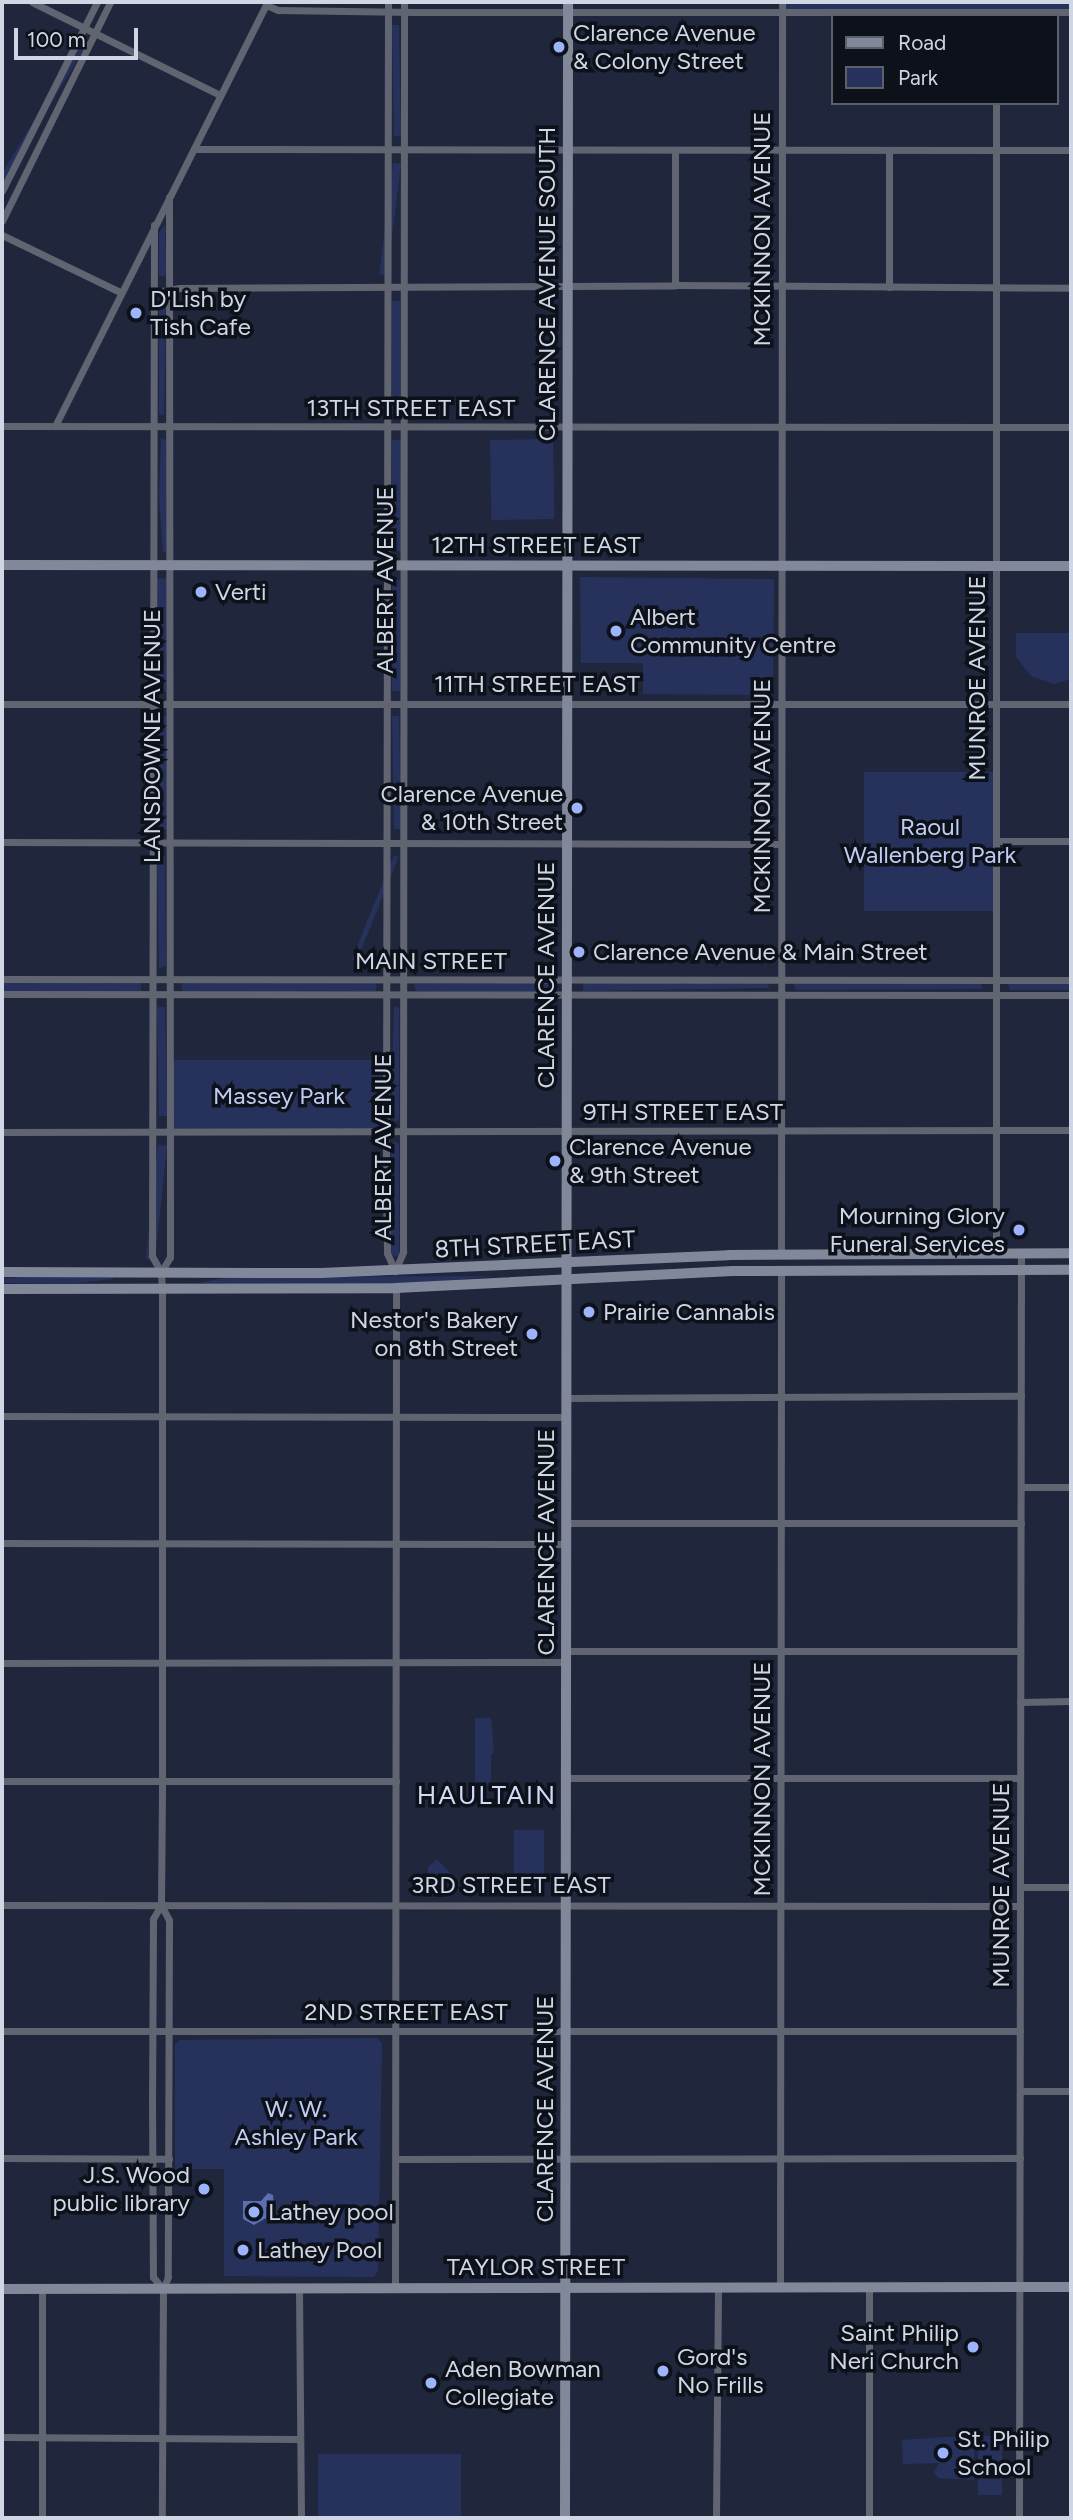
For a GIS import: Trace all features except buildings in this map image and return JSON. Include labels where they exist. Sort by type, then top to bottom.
[{"type":"main road","name":"CLARENCE AVENUE SOUTH","points":[[567,566],[568,7]]},
{"type":"main road","name":"12TH STREET EAST","points":[[2,565],[1071,566]]},
{"type":"main road","name":"CLARENCE AVENUE","points":[[565,2518],[567,566]]},
{"type":"main road","name":"8TH STREET EAST","points":[[2,1272],[395,1272],[781,1254],[1071,1253]]},
{"type":"main road","name":"8TH STREET EAST","points":[[2,1289],[396,1288],[781,1270],[1071,1270]]},
{"type":"main road","name":"TAYLOR STREET","points":[[2,2289],[1071,2287]]},
{"type":"street","points":[[32,2],[220,96]]},
{"type":"street","points":[[2,191],[97,2]]},
{"type":"street","points":[[2,221],[110,2]]},
{"type":"street","name":"ALBERT AVENUE","points":[[388,2],[387,1253],[395,1272]]},
{"type":"street","name":"ALBERT AVENUE","points":[[395,1272],[402,1252],[403,1131],[404,2]]},
{"type":"street","name":"MCKINNON AVENUE","points":[[781,1254],[782,2]]},
{"type":"street","points":[[55,426],[266,4],[278,10],[404,11],[568,7],[996,14],[1071,12]]},
{"type":"street","name":"MUNROE AVENUE","points":[[996,105],[996,1253]]},
{"type":"street","points":[[194,149],[1071,150]]},
{"type":"street","points":[[675,150],[675,285]]},
{"type":"street","points":[[889,150],[889,287]]},
{"type":"street","name":"LANSDOWNE AVENUE","points":[[162,2518],[163,2289],[168,2277],[169,2159],[169,1920],[161,1905],[161,1417],[162,1272],[170,1257],[169,197]]},
{"type":"street","name":"LANSDOWNE AVENUE","points":[[154,225],[152,1256],[162,1272]]},
{"type":"street","points":[[2,235],[120,292]]},
{"type":"street","points":[[155,292],[170,288],[569,288],[675,285],[1071,288]]},
{"type":"street","name":"13TH STREET EAST","points":[[2,426],[1071,427]]},
{"type":"street","name":"11TH STREET EAST","points":[[2,704],[1071,704]]},
{"type":"street","points":[[996,841],[1071,841]]},
{"type":"street","points":[[2,842],[781,844]]},
{"type":"street","name":"MAIN STREET","points":[[2,979],[1071,980]]},
{"type":"street","name":"MAIN STREET","points":[[2,994],[1071,995]]},
{"type":"street","name":"9TH STREET EAST","points":[[2,1132],[1071,1130]]},
{"type":"street","name":"MUNROE AVENUE","points":[[1019,2518],[1021,1253]]},
{"type":"street","name":"MCKINNON AVENUE","points":[[779,2288],[781,1270]]},
{"type":"street","points":[[395,2289],[396,1288]]},
{"type":"street","points":[[567,1398],[1021,1396]]},
{"type":"street","points":[[2,1416],[567,1417]]},
{"type":"street","points":[[1021,1487],[1071,1487]]},
{"type":"street","points":[[566,1523],[1021,1523]]},
{"type":"street","points":[[2,1544],[566,1544]]},
{"type":"street","points":[[2,1663],[396,1664],[782,1651],[1020,1651]]},
{"type":"street","points":[[1020,1702],[1071,1701]]},
{"type":"street","points":[[566,1779],[1020,1778]]},
{"type":"street","points":[[2,1781],[396,1781]]},
{"type":"street","points":[[1020,1887],[1071,1887]]},
{"type":"street","name":"3RD STREET EAST","points":[[2,1905],[1020,1906]]},
{"type":"street","name":"LANSDOWNE AVENUE","points":[[161,1905],[153,1919],[153,2277],[163,2289]]},
{"type":"street","name":"2ND STREET EAST","points":[[2,2031],[1020,2031]]},
{"type":"street","points":[[1020,2091],[1071,2091]]},
{"type":"street","points":[[2,2158],[169,2159]]},
{"type":"street","points":[[396,2159],[1020,2158]]},
{"type":"street","points":[[716,2518],[718,2288]]},
{"type":"street","points":[[869,2288],[869,2518]]},
{"type":"street","points":[[42,2289],[42,2518]]},
{"type":"street","points":[[299,2289],[301,2518]]},
{"type":"street","points":[[2,2437],[300,2439]]},
{"type":"green space","points":[[782,2],[1071,2],[1071,11],[782,11]]},
{"type":"green space","points":[[392,25],[399,25],[401,136],[394,136]]},
{"type":"green space","points":[[81,42],[86,45],[2,185],[2,173]]},
{"type":"green space","points":[[393,163],[401,164],[387,275],[379,274]]},
{"type":"green space","points":[[165,224],[164,277],[159,275],[159,233]]},
{"type":"green space","points":[[162,300],[166,304],[164,415],[159,414],[159,303]]},
{"type":"green space","points":[[392,301],[400,301],[400,414],[392,414]]},
{"type":"green space","points":[[161,438],[166,440],[166,552],[163,552],[159,497]]},
{"type":"green space","points":[[553,439],[554,519],[491,520],[490,440]]},
{"type":"green space","points":[[392,440],[401,440],[401,551],[392,551]]},
{"type":"green space","points":[[580,577],[774,579],[773,695],[643,694],[643,663],[581,663]]},
{"type":"green space","points":[[167,578],[166,692],[158,692],[157,579]]},
{"type":"green space","points":[[392,580],[400,580],[400,691],[392,691]]},
{"type":"green space","points":[[1016,633],[1071,633],[1071,679],[1054,684],[1031,676],[1016,657]]},
{"type":"green space","points":[[158,716],[167,716],[167,829],[158,829]]},
{"type":"green space","points":[[392,716],[399,716],[401,829],[394,829]]},
{"type":"green space","name":"Raoul Wallenberg Park","points":[[864,772],[996,772],[996,911],[864,911]]},
{"type":"green space","points":[[165,855],[166,966],[159,968],[157,856]]},
{"type":"green space","points":[[394,855],[399,857],[356,962],[352,960]]},
{"type":"green space","points":[[583,982],[768,983],[769,988],[583,991]]},
{"type":"green space","points":[[2,983],[141,983],[141,991],[2,991]]},
{"type":"green space","points":[[182,983],[376,983],[376,991],[182,991]]},
{"type":"green space","points":[[553,983],[553,993],[416,991],[414,984]]},
{"type":"green space","points":[[794,983],[981,983],[982,989],[796,990]]},
{"type":"green space","points":[[1071,983],[1071,990],[1010,990],[1008,984]]},
{"type":"green space","points":[[394,1006],[399,1008],[399,1119],[396,1122],[391,1118]]},
{"type":"green space","points":[[157,1007],[165,1007],[167,1116],[159,1116]]},
{"type":"green space","name":"Massey Park","points":[[171,1060],[388,1060],[388,1132],[171,1132]]},
{"type":"green space","points":[[394,1141],[399,1144],[399,1255],[396,1257],[391,1254],[391,1144]]},
{"type":"green space","points":[[158,1145],[167,1146],[155,1259],[146,1258]]},
{"type":"green space","points":[[494,1276],[425,1283],[200,1283],[226,1277]]},
{"type":"green space","points":[[2,1279],[113,1279],[77,1283],[2,1283]]},
{"type":"green space","points":[[475,1718],[491,1718],[494,1752],[491,1755],[491,1785],[475,1785]]},
{"type":"green space","points":[[514,1830],[544,1830],[544,1889],[514,1889]]},
{"type":"green space","points":[[437,1859],[452,1875],[452,1882],[428,1880],[428,1867]]},
{"type":"green space","name":"W. W. Ashley Park","points":[[377,2038],[382,2043],[378,2271],[373,2277],[224,2276],[224,2169],[175,2169],[175,2045],[179,2040]]},
{"type":"green space","points":[[962,2436],[966,2444],[974,2447],[974,2480],[938,2478],[934,2472],[939,2463],[903,2464],[902,2440]]},
{"type":"green space","points":[[978,2436],[1002,2436],[1002,2495],[978,2495]]},
{"type":"green space","points":[[318,2454],[461,2454],[461,2518],[318,2518]]},
{"type":"shaded area","name":"Lathey pool","points":[[268,2193],[273,2195],[274,2206],[266,2207],[266,2218],[254,2225],[243,2219],[243,2201],[261,2201]]},
{"type":"place","name":"Clarence Avenue & Colony Street","points":[[559,47]]},
{"type":"place","name":"D'Lish by Tish Cafe","points":[[136,313]]},
{"type":"place","name":"Verti","points":[[201,592]]},
{"type":"place","name":"Albert Community Centre","points":[[616,631]]},
{"type":"place","name":"Clarence Avenue & 10th Street","points":[[577,808]]},
{"type":"place","name":"Clarence Avenue & Main Street","points":[[579,952]]},
{"type":"place","name":"Clarence Avenue & 9th Street","points":[[555,1161]]},
{"type":"place","name":"Mourning Glory Funeral Services","points":[[1019,1230]]},
{"type":"place","name":"Prairie Cannabis","points":[[589,1312]]},
{"type":"place","name":"Nestor's Bakery on 8th Street","points":[[532,1334]]},
{"type":"place","name":"J.S. Wood public library","points":[[204,2189]]},
{"type":"place","name":"Lathey pool","points":[[254,2212]]},
{"type":"place","name":"Lathey Pool","points":[[243,2250]]},
{"type":"place","name":"Saint Philip Neri Church","points":[[973,2347]]},
{"type":"place","name":"Gord's No Frills","points":[[663,2371]]},
{"type":"place","name":"Aden Bowman Collegiate","points":[[431,2383]]},
{"type":"place","name":"St. Philip School","points":[[943,2453]]},
{"type":"district","name":"HAULTAIN","points":[[487,1796]]}]
